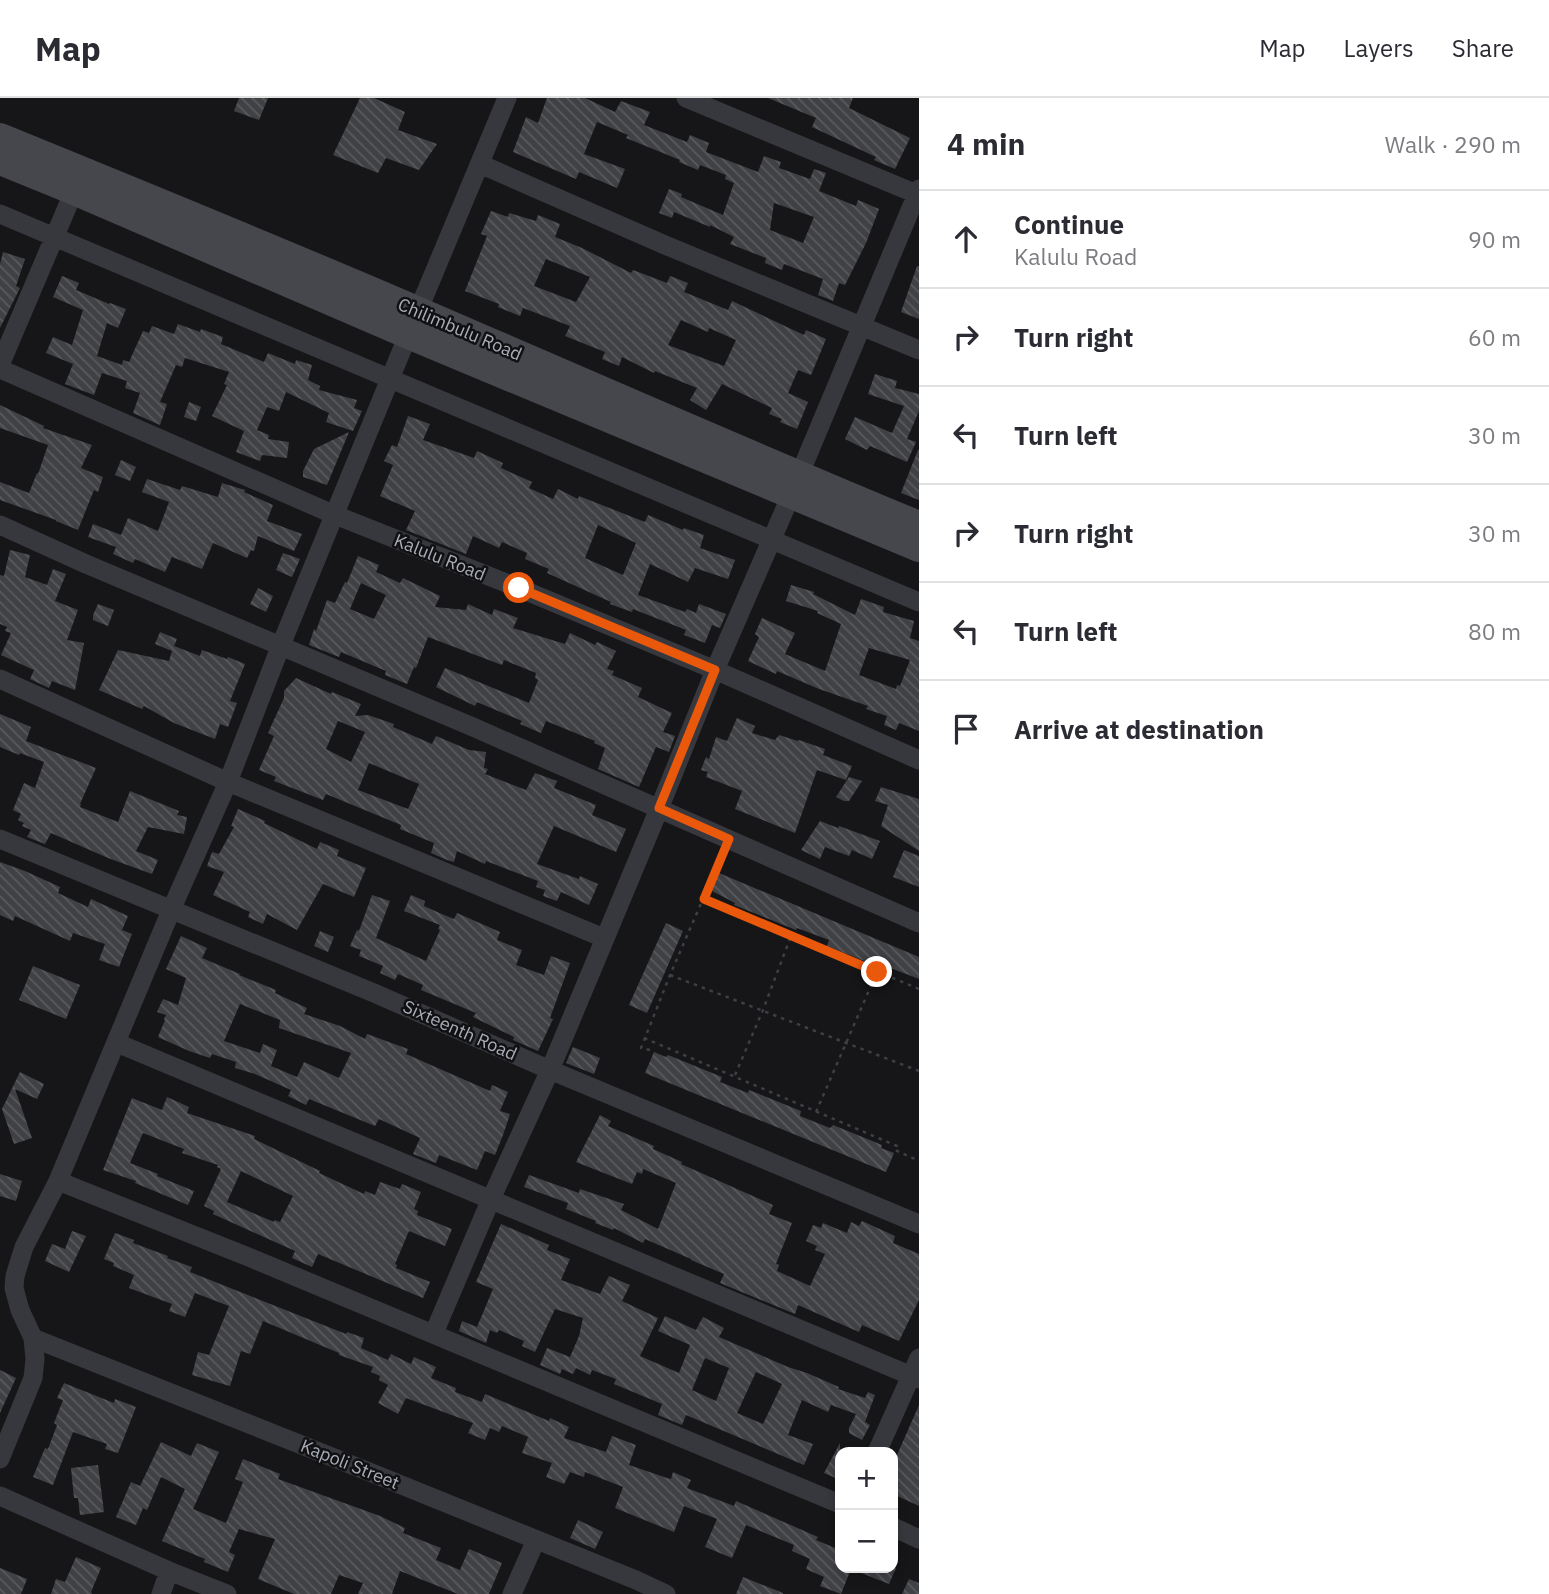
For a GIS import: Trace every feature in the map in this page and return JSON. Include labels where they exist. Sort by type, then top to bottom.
[{"type":"main road","name":"Chilimbulu Road","points":[[0,137],[184,212],[413,323]]},
{"type":"main road","name":"Chilimbulu Road","points":[[0,161],[413,323],[795,485],[919,548]]},
{"type":"main road","name":"Chilimbulu Road","points":[[795,485],[919,526]]},
{"type":"street","points":[[0,1459],[33,1378],[33,1338],[20,1310],[14,1288],[24,1247],[58,1181],[172,908],[228,782],[281,645],[507,98]]},
{"type":"street","points":[[434,1333],[550,1070],[715,670],[918,193],[685,98]]},
{"type":"street","points":[[480,164],[919,350]]},
{"type":"street","points":[[0,367],[74,191]]},
{"type":"street","points":[[0,214],[919,603]]},
{"type":"street","name":"Kalulu Road","points":[[0,367],[335,515],[715,670],[919,760]]},
{"type":"street","points":[[0,525],[659,808],[919,923]]},
{"type":"street","points":[[0,679],[228,782],[604,938]]},
{"type":"street","name":"Sixteenth Road","points":[[0,839],[374,992],[550,1070],[919,1224]]},
{"type":"street","points":[[117,1043],[491,1199],[916,1371],[879,1447]]},
{"type":"street","points":[[58,1181],[434,1333],[835,1502]]},
{"type":"street","name":"Kapoli Street","points":[[33,1338],[666,1594]]},
{"type":"street","points":[[0,1496],[227,1594]]},
{"type":"street","points":[[898,1529],[919,1539]]},
{"type":"street","points":[[512,1594],[536,1540]]},
{"type":"street","points":[[161,1594],[169,1571]]},
{"type":"path","points":[[650,1050],[641,1048],[729,839]]},
{"type":"path","points":[[704,899],[919,989]]},
{"type":"path","points":[[735,1077],[791,936]]},
{"type":"path","points":[[816,1112],[877,972]]},
{"type":"path","points":[[670,975],[919,1071]]},
{"type":"path","points":[[645,1038],[897,1146],[895,1150],[919,1161]]},
{"type":"building","points":[[239,98],[268,98],[259,120],[234,111]]},
{"type":"building","points":[[360,98],[374,98],[405,112],[398,130],[437,144],[419,170],[386,158],[378,173],[333,155]]},
{"type":"building","points":[[547,98],[585,98],[615,112],[621,101],[650,112],[644,125],[687,142],[690,135],[709,143],[706,152],[758,172],[764,156],[781,162],[779,168],[810,179],[814,169],[826,173],[819,191],[856,206],[858,200],[879,209],[845,285],[839,283],[833,301],[818,295],[823,279],[784,264],[782,270],[765,263],[766,258],[730,244],[734,237],[710,225],[674,212],[672,218],[659,213],[669,189],[723,215],[734,183],[725,179],[726,175],[700,165],[698,170],[597,122],[584,154],[625,169],[617,188],[579,172],[576,179],[513,152],[526,117],[538,123]],"holes":[[[774,203],[814,217],[803,243],[770,230]]]},
{"type":"building","points":[[768,98],[853,98],[849,108],[910,138],[895,169],[874,160],[876,157],[812,127],[816,118]]},
{"type":"building","points":[[491,211],[508,217],[509,213],[536,221],[538,215],[560,224],[555,237],[631,273],[633,270],[667,283],[670,276],[688,283],[684,292],[728,310],[732,301],[804,335],[806,330],[826,339],[811,375],[798,370],[788,393],[808,402],[797,429],[769,414],[772,408],[722,384],[706,410],[690,400],[697,388],[655,371],[654,373],[622,357],[619,366],[602,359],[605,352],[565,336],[570,326],[523,308],[520,316],[498,307],[499,304],[465,291],[487,236],[481,234]],"holes":[[[546,259],[590,277],[576,302],[534,286]],[[681,320],[736,340],[724,366],[668,345]]]},
{"type":"building","points":[[3,252],[25,259],[16,286],[20,288],[0,328],[0,264]]},
{"type":"building","points":[[919,266],[919,319],[901,312]]},
{"type":"building","points":[[62,276],[79,283],[76,290],[126,309],[118,328],[107,323],[97,356],[122,365],[123,360],[129,362],[143,331],[149,333],[152,326],[174,334],[178,324],[200,332],[201,329],[223,337],[221,344],[264,362],[268,353],[295,364],[296,360],[312,365],[308,380],[320,386],[319,390],[357,400],[354,408],[362,411],[353,431],[326,422],[329,413],[286,392],[279,411],[267,407],[257,430],[269,435],[268,439],[289,442],[287,458],[262,455],[260,461],[236,452],[244,431],[212,416],[227,385],[224,384],[229,372],[185,358],[182,367],[176,365],[160,402],[167,404],[160,425],[133,413],[140,393],[125,388],[127,381],[102,373],[94,395],[65,384],[73,364],[46,353],[53,337],[72,345],[83,310],[53,297]]},
{"type":"building","points":[[875,374],[897,381],[895,388],[919,394],[919,411],[907,439],[916,442],[907,462],[870,446],[867,450],[845,439],[855,417],[892,433],[904,406],[868,394]]},
{"type":"building","points":[[189,402],[201,407],[196,421],[184,417]]},
{"type":"building","points":[[0,405],[44,426],[43,428],[92,445],[81,468],[103,477],[98,492],[94,490],[78,530],[0,500],[0,482],[29,493],[48,445],[0,428]]},
{"type":"building","points":[[408,416],[430,424],[423,440],[474,458],[477,451],[503,463],[501,468],[532,482],[529,488],[553,499],[558,489],[578,499],[579,496],[645,522],[648,515],[683,530],[684,528],[704,535],[700,548],[735,560],[728,579],[695,568],[688,582],[650,564],[638,595],[685,612],[687,609],[696,613],[699,604],[726,614],[720,628],[712,625],[705,643],[684,635],[686,630],[633,609],[632,612],[610,604],[611,602],[547,573],[549,569],[525,559],[527,553],[502,542],[499,548],[473,536],[466,554],[406,530],[415,511],[380,496],[393,465],[384,461],[392,445],[397,447]],"holes":[[[598,525],[636,543],[623,575],[585,558]]]},
{"type":"building","points":[[349,432],[327,485],[303,477],[303,471],[314,449]]},
{"type":"building","points":[[919,450],[919,500],[901,493]]},
{"type":"building","points":[[121,460],[136,467],[130,481],[115,475]]},
{"type":"building","points":[[147,479],[180,490],[182,486],[218,497],[222,483],[245,490],[244,492],[273,505],[267,521],[302,534],[294,551],[258,536],[254,551],[251,550],[247,558],[213,543],[202,569],[172,557],[165,572],[135,559],[133,563],[113,554],[116,547],[88,537],[93,524],[121,535],[128,518],[158,531],[169,502],[142,492]]},
{"type":"building","points":[[10,550],[30,555],[25,577],[47,585],[53,569],[66,574],[55,601],[78,610],[67,640],[84,643],[75,690],[52,681],[49,688],[30,679],[34,670],[1,655],[11,633],[5,631],[7,627],[0,624],[0,575],[4,576]]},
{"type":"building","points":[[283,553],[300,559],[292,577],[276,570]]},
{"type":"building","points":[[358,556],[379,565],[376,572],[400,583],[403,578],[440,596],[435,607],[466,610],[468,604],[492,615],[494,609],[518,618],[513,628],[565,644],[570,633],[616,651],[607,669],[614,671],[612,675],[642,688],[638,697],[672,713],[663,732],[675,736],[669,752],[656,747],[639,787],[598,769],[605,748],[594,743],[595,741],[546,721],[541,733],[520,724],[522,721],[477,702],[475,706],[436,687],[445,668],[529,703],[538,680],[535,678],[536,673],[504,660],[502,665],[428,637],[407,684],[385,675],[386,671],[341,652],[339,657],[309,645],[327,600],[335,603],[345,582],[347,583]],"holes":[[[361,583],[386,595],[374,619],[350,609]]]},
{"type":"building","points":[[791,585],[814,592],[813,594],[855,615],[861,599],[884,607],[883,612],[914,621],[910,638],[919,641],[919,731],[899,723],[896,730],[884,725],[887,716],[866,709],[868,706],[777,671],[776,674],[748,661],[759,637],[755,634],[762,618],[795,633],[785,654],[825,671],[841,624],[817,613],[818,611],[786,601]],"holes":[[[869,648],[910,660],[900,686],[897,685],[896,689],[859,675]]]},
{"type":"building","points":[[258,588],[273,596],[266,612],[250,604]]},
{"type":"building","points":[[98,604],[114,610],[108,626],[93,620]]},
{"type":"building","points":[[160,632],[177,639],[174,646],[200,656],[202,650],[245,664],[230,701],[237,703],[228,727],[220,724],[215,739],[174,723],[144,706],[142,709],[99,690],[118,650],[169,661],[172,651],[155,644]]},
{"type":"building","points":[[296,678],[361,704],[355,716],[368,715],[394,724],[393,727],[432,744],[436,736],[469,750],[486,752],[484,768],[488,769],[485,774],[526,790],[535,773],[557,781],[554,788],[596,805],[592,815],[626,829],[616,852],[554,826],[537,864],[598,884],[589,905],[561,892],[557,901],[543,896],[545,890],[536,887],[538,881],[486,861],[485,864],[457,851],[454,862],[447,860],[431,853],[434,843],[400,829],[401,825],[326,794],[323,800],[274,781],[276,777],[259,770],[274,736],[268,733],[284,698],[284,691]],"holes":[[[338,721],[365,732],[351,762],[326,749]],[[369,763],[419,784],[408,809],[358,790]]]},
{"type":"building","points":[[0,714],[31,727],[26,741],[96,768],[80,807],[118,822],[130,791],[179,811],[177,815],[187,817],[184,834],[148,827],[136,851],[158,860],[152,874],[51,833],[45,844],[27,837],[31,830],[22,826],[24,823],[18,820],[21,814],[13,810],[24,783],[35,788],[44,762],[0,747]]},
{"type":"building","points":[[737,718],[755,726],[752,733],[775,740],[779,735],[799,740],[825,749],[823,755],[852,766],[846,780],[817,770],[795,833],[735,809],[742,791],[706,777],[708,772],[701,770],[706,757],[709,759],[716,737],[727,741]]},
{"type":"building","points":[[849,777],[862,781],[849,801],[844,801],[836,797]]},
{"type":"building","points":[[881,787],[919,799],[919,851],[881,826],[888,805],[875,801]]},
{"type":"building","points":[[238,809],[317,849],[320,842],[339,850],[337,856],[366,868],[354,897],[323,884],[297,930],[267,914],[263,924],[248,917],[250,912],[213,895],[224,872],[207,866],[212,852],[219,854],[234,827],[231,826]]},
{"type":"building","points":[[820,821],[880,841],[872,859],[852,850],[849,856],[825,847],[820,859],[801,850]]},
{"type":"building","points":[[904,850],[919,856],[919,887],[893,877]]},
{"type":"building","points":[[0,862],[60,887],[58,893],[88,907],[91,899],[128,916],[122,930],[132,934],[119,967],[99,960],[105,944],[73,933],[70,941],[15,916],[13,921],[0,915]]},
{"type":"building","points":[[719,873],[919,957],[919,979],[888,967],[887,970],[827,946],[829,940],[734,905],[735,903],[712,891]]},
{"type":"building","points":[[372,895],[390,901],[376,938],[426,961],[440,925],[404,911],[411,895],[425,901],[424,906],[444,915],[454,919],[457,913],[500,932],[497,940],[522,950],[516,965],[544,975],[551,956],[570,963],[550,1018],[553,1019],[538,1051],[473,1017],[476,1013],[421,990],[423,985],[398,974],[395,980],[380,973],[383,966],[359,956],[361,950],[350,946],[357,930],[359,931]]},
{"type":"building","points":[[666,923],[683,931],[647,1013],[629,1005]]},
{"type":"building","points":[[320,931],[334,937],[328,952],[314,946]]},
{"type":"building","points":[[181,936],[207,948],[202,958],[276,990],[275,993],[307,1008],[304,1014],[340,1026],[365,1039],[367,1034],[408,1049],[406,1054],[490,1091],[492,1085],[508,1092],[500,1111],[510,1114],[495,1155],[485,1151],[477,1170],[439,1155],[436,1163],[413,1154],[420,1138],[379,1119],[375,1126],[309,1099],[306,1105],[288,1096],[291,1090],[235,1068],[236,1062],[212,1054],[210,1058],[158,1037],[166,1015],[157,1012],[163,999],[178,1005],[186,978],[166,969]],"holes":[[[240,1004],[280,1020],[279,1028],[351,1053],[339,1078],[304,1062],[297,1077],[271,1066],[277,1050],[263,1044],[260,1053],[224,1041]]]},
{"type":"building","points":[[33,966],[80,985],[66,1019],[19,1000]]},
{"type":"building","points":[[573,1047],[600,1058],[594,1074],[566,1063]]},
{"type":"building","points":[[654,1052],[722,1077],[720,1082],[748,1093],[749,1090],[801,1111],[800,1116],[830,1128],[833,1125],[882,1145],[881,1148],[894,1153],[886,1172],[645,1073]]},
{"type":"building","points":[[20,1072],[44,1084],[37,1099],[15,1089],[32,1138],[14,1144],[2,1109]]},
{"type":"building","points":[[167,1097],[189,1107],[187,1113],[255,1136],[254,1139],[364,1194],[365,1191],[375,1195],[380,1182],[400,1189],[402,1184],[421,1192],[414,1209],[418,1211],[417,1215],[452,1229],[445,1246],[409,1231],[395,1264],[396,1268],[430,1282],[423,1298],[318,1254],[312,1267],[292,1258],[295,1251],[213,1214],[214,1211],[204,1206],[221,1169],[218,1165],[182,1153],[184,1149],[143,1133],[130,1163],[194,1191],[188,1205],[135,1183],[136,1181],[103,1170],[132,1098],[162,1110]],"holes":[[[241,1171],[293,1196],[280,1222],[274,1222],[227,1202]]]},
{"type":"building","points":[[600,1115],[611,1121],[608,1126],[654,1146],[653,1149],[682,1162],[681,1164],[773,1205],[769,1214],[792,1223],[776,1264],[779,1265],[777,1271],[810,1286],[825,1254],[815,1250],[817,1246],[806,1241],[813,1225],[821,1228],[823,1223],[847,1233],[851,1222],[859,1226],[862,1221],[895,1236],[893,1243],[919,1254],[919,1300],[899,1341],[862,1325],[859,1332],[798,1305],[795,1314],[720,1283],[724,1274],[645,1239],[643,1243],[614,1228],[613,1230],[595,1223],[596,1221],[566,1209],[568,1203],[524,1187],[529,1175],[579,1193],[580,1189],[624,1204],[621,1210],[658,1229],[676,1183],[643,1169],[642,1174],[637,1172],[632,1184],[576,1162]]},
{"type":"building","points":[[0,1174],[22,1181],[16,1201],[0,1196]]},
{"type":"building","points":[[501,1224],[549,1245],[547,1250],[570,1259],[561,1280],[600,1294],[609,1276],[630,1285],[622,1301],[658,1318],[640,1356],[679,1373],[690,1345],[658,1331],[665,1316],[696,1330],[703,1317],[724,1328],[719,1337],[807,1373],[839,1387],[838,1389],[865,1398],[868,1392],[875,1395],[865,1422],[870,1425],[862,1440],[849,1433],[856,1414],[831,1405],[828,1412],[802,1400],[788,1435],[813,1444],[804,1465],[686,1415],[682,1425],[658,1415],[662,1404],[614,1384],[616,1379],[592,1370],[590,1375],[576,1368],[573,1374],[562,1369],[560,1374],[540,1365],[547,1348],[570,1357],[583,1318],[555,1309],[535,1352],[522,1346],[524,1341],[499,1330],[497,1333],[490,1330],[486,1343],[459,1331],[462,1321],[477,1327],[493,1289],[476,1282]],"holes":[[[705,1358],[729,1368],[716,1401],[692,1390]],[[756,1372],[782,1384],[763,1424],[737,1413]]]},
{"type":"building","points":[[72,1231],[86,1236],[69,1272],[45,1261],[52,1244],[65,1249]]},
{"type":"building","points":[[115,1233],[192,1267],[190,1272],[346,1334],[347,1332],[364,1338],[361,1348],[388,1360],[391,1354],[411,1364],[414,1357],[436,1367],[431,1378],[456,1388],[455,1392],[482,1402],[485,1394],[549,1421],[550,1418],[569,1427],[564,1438],[606,1452],[612,1436],[636,1445],[629,1465],[671,1479],[673,1472],[691,1480],[687,1488],[734,1506],[736,1501],[818,1537],[816,1540],[835,1548],[835,1573],[849,1573],[841,1594],[820,1586],[824,1577],[806,1569],[810,1559],[792,1551],[794,1545],[746,1525],[732,1558],[705,1547],[717,1519],[684,1506],[674,1532],[615,1508],[623,1487],[585,1472],[584,1477],[570,1472],[564,1484],[546,1477],[552,1463],[522,1453],[528,1437],[502,1426],[499,1432],[490,1428],[485,1440],[468,1433],[473,1423],[406,1398],[398,1414],[378,1403],[388,1385],[379,1380],[380,1376],[371,1372],[373,1367],[263,1321],[250,1354],[241,1351],[230,1386],[192,1375],[198,1352],[209,1355],[229,1306],[195,1293],[185,1317],[169,1311],[172,1304],[129,1288],[134,1275],[104,1259]]},
{"type":"building","points":[[0,1370],[16,1378],[0,1413]]},
{"type":"building","points":[[64,1383],[114,1403],[115,1399],[136,1407],[118,1453],[105,1449],[107,1444],[73,1432],[53,1485],[33,1477],[57,1425],[54,1423],[63,1400],[57,1398]]},
{"type":"building","points":[[919,1405],[919,1506],[898,1496],[898,1453]]},
{"type":"building","points":[[161,1442],[191,1456],[197,1443],[219,1452],[193,1509],[226,1523],[243,1482],[235,1479],[243,1459],[280,1474],[278,1479],[380,1516],[405,1528],[403,1533],[441,1548],[436,1560],[460,1570],[469,1549],[502,1563],[489,1594],[458,1594],[400,1571],[392,1594],[358,1594],[363,1583],[339,1575],[331,1594],[294,1594],[258,1579],[275,1539],[239,1529],[229,1552],[235,1555],[228,1572],[162,1541],[185,1489],[161,1477],[147,1510],[143,1508],[136,1525],[116,1517],[131,1482],[140,1486]]},
{"type":"building","points":[[835,1452],[835,1478],[824,1473]]},
{"type":"building","points":[[98,1465],[104,1512],[80,1515],[78,1498],[74,1498],[71,1468]]},
{"type":"building","points":[[578,1520],[603,1532],[595,1549],[570,1538]]},
{"type":"building","points":[[76,1557],[101,1568],[92,1594],[51,1594],[56,1579],[65,1582]]},
{"type":"building","points":[[0,1568],[27,1579],[21,1594],[0,1594]]},
{"type":"building","points":[[861,1573],[894,1573],[889,1584]]},
{"type":"building","points":[[743,1577],[783,1593],[783,1594],[736,1594]]},
{"type":"building","points":[[909,1579],[919,1583],[919,1594],[902,1594]]},
{"type":"route","points":[[519,588],[715,670],[659,808],[729,839],[704,899],[877,972]]}]
